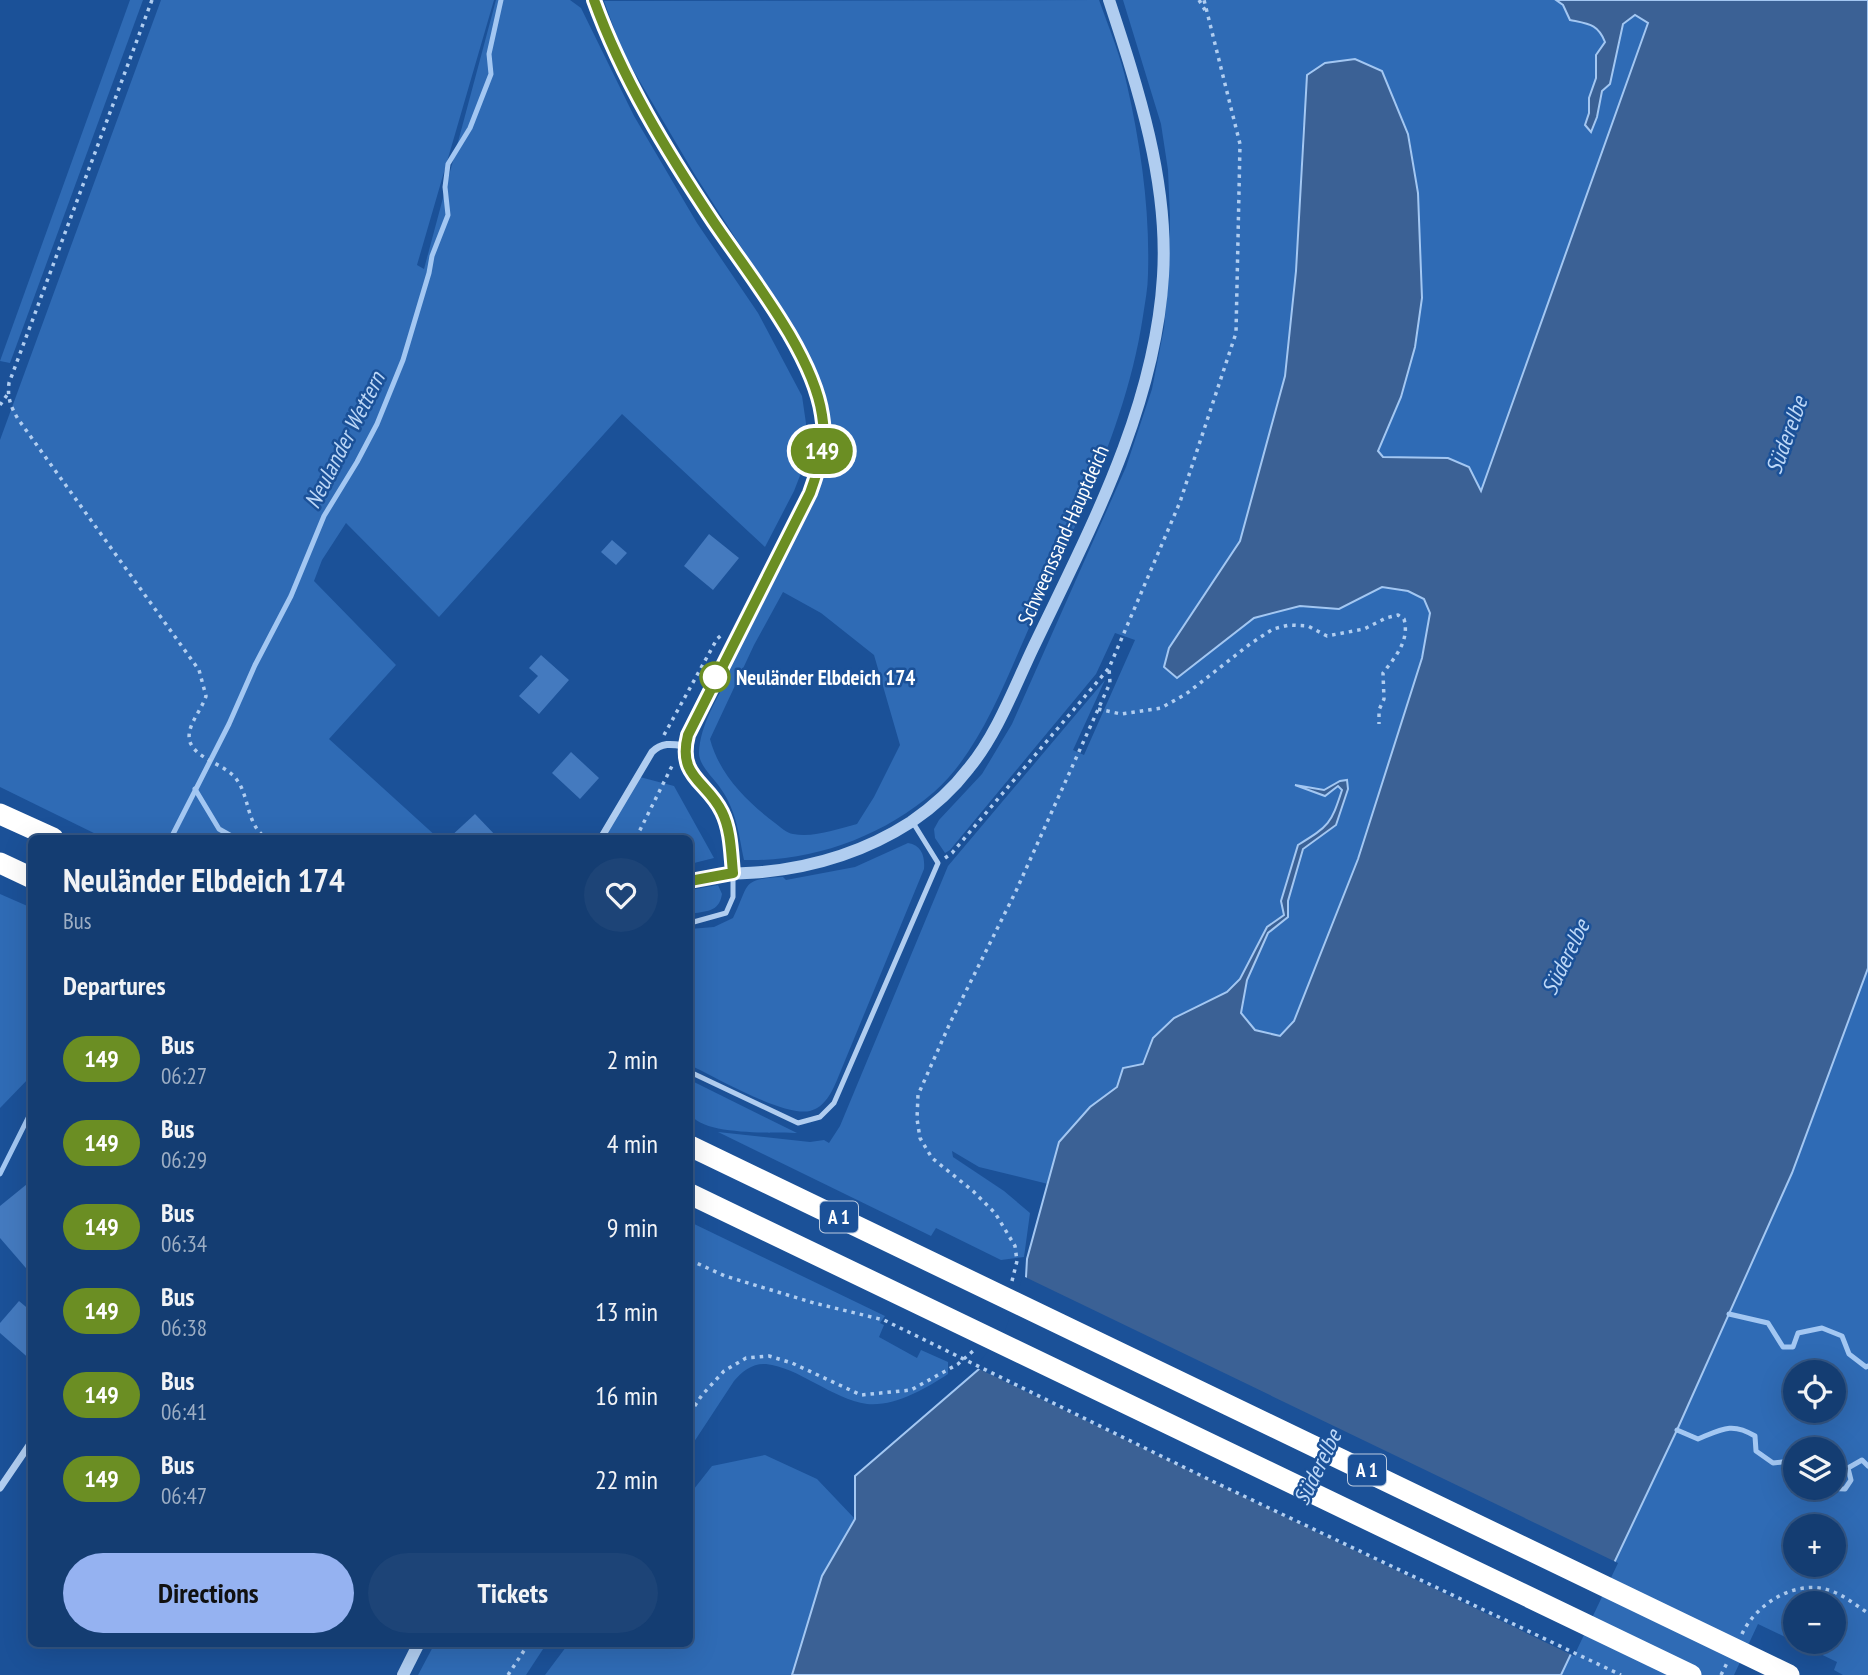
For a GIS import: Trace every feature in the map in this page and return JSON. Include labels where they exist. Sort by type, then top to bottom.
[{"type":"highway","points":[[0,814],[46,835]]},
{"type":"highway","points":[[0,863],[28,876]]},
{"type":"highway","name":"A 1","points":[[693,1147],[1000,1287],[1789,1675]]},
{"type":"highway","name":"A 1","points":[[693,1196],[974,1337],[1691,1675]]},
{"type":"street","points":[[594,0],[607,34],[645,109],[696,194],[759,286],[800,354],[814,385],[822,414],[824,437],[821,461],[810,493],[699,708],[685,746],[687,765],[693,776],[713,797],[724,817],[733,873]]},
{"type":"street","name":"Schweenssand-Hauptdeich","points":[[693,880],[834,859],[872,844],[912,821],[942,798],[971,767],[991,733],[1087,534],[1128,437],[1153,351],[1163,276],[1160,202],[1145,118],[1109,0]]},
{"type":"street","points":[[603,835],[636,776],[658,746],[685,746]]},
{"type":"street","points":[[0,1488],[28,1447]]},
{"type":"street","points":[[403,1675],[417,1647]]},
{"type":"lane","points":[[693,1073],[798,1122],[820,1117],[834,1103],[937,863],[912,821]]},
{"type":"lane","points":[[693,922],[726,914],[733,897],[733,873]]},
{"type":"path","points":[[152,0],[9,383],[8,393],[11,407],[19,419],[200,670],[206,696],[204,706],[192,724],[189,739],[195,749],[235,777],[242,788],[252,823],[263,835]]},
{"type":"path","points":[[1199,0],[1207,13]]},
{"type":"path","points":[[937,863],[952,853],[1109,668],[1180,502],[1236,333],[1240,144],[1204,0]]},
{"type":"path","points":[[0,405],[8,393]]},
{"type":"path","points":[[658,746],[717,639],[747,615]]},
{"type":"path","points":[[1098,709],[1121,714],[1161,708],[1186,694],[1273,629],[1289,625],[1308,626],[1327,636],[1364,629],[1398,615],[1404,619],[1407,629],[1399,651],[1383,673],[1384,699],[1379,709],[1378,724]]},
{"type":"path","points":[[1000,1287],[1017,1261],[1015,1246],[995,1213],[973,1191],[932,1158],[920,1138],[917,1119],[918,1095],[950,1023],[1016,891],[1110,683],[1109,668]]},
{"type":"path","points":[[637,835],[667,774],[685,746]]},
{"type":"path","points":[[693,1261],[725,1276],[884,1320],[1621,1675]]},
{"type":"path","points":[[693,1408],[723,1371],[746,1358],[769,1356],[792,1363],[861,1395],[911,1390],[958,1364],[974,1337]]},
{"type":"path","points":[[1721,1675],[1738,1650],[1747,1622],[1767,1603],[1803,1586],[1833,1592],[1868,1613]]},
{"type":"path","points":[[508,1675],[526,1647]]},
{"type":"shaded area","points":[[130,0],[143,0],[10,363],[0,361]]},
{"type":"shaded area","points":[[161,0],[494,0],[417,265],[424,269],[496,0],[570,0],[581,8],[634,116],[697,223],[758,313],[802,396],[808,437],[803,468],[765,547],[622,414],[439,617],[346,523],[322,560],[314,581],[396,665],[329,739],[435,835],[98,835],[0,787],[0,440]]},
{"type":"shaded area","points":[[1099,0],[1124,74],[1144,179],[1148,279],[1143,316],[1125,395],[1083,508],[992,711],[951,775],[914,808],[892,822],[845,844],[795,857],[744,860],[730,805],[704,767],[699,753],[706,722],[730,673],[726,669],[812,507],[830,446],[826,400],[809,353],[695,175],[623,53],[604,1]],"holes":[[[783,592],[821,613],[874,655],[900,745],[857,824],[801,835],[784,830],[735,786],[720,764],[710,739],[754,645]]]},
{"type":"shaded area","points":[[1123,0],[1556,0],[1563,5],[1570,20],[1592,26],[1600,32],[1606,43],[1595,66],[1596,78],[1589,98],[1589,113],[1585,125],[1597,117],[1602,91],[1610,83],[1623,23],[1635,15],[1648,23],[1481,492],[1469,467],[1448,458],[1383,457],[1377,451],[1401,397],[1415,347],[1422,298],[1418,193],[1409,134],[1382,71],[1303,125],[1296,271],[1285,376],[1240,541],[1169,648],[1177,678],[1254,618],[1300,606],[1339,609],[1382,587],[1408,591],[1424,599],[1430,613],[1422,658],[1358,859],[1294,1021],[1280,1036],[1255,1030],[1241,1013],[1247,980],[1268,933],[1288,917],[1288,901],[1303,849],[1336,825],[1348,789],[1340,781],[1324,790],[1325,796],[1338,786],[1342,790],[1328,823],[1298,845],[1284,915],[1267,927],[1240,979],[1227,992],[1174,1018],[1153,1038],[1143,1064],[1123,1068],[1117,1087],[1090,1107],[1059,1142],[1048,1184],[979,1167],[952,1151],[953,1157],[1004,1191],[1030,1213],[1024,1257],[1001,1260],[936,1228],[931,1236],[718,1132],[810,1142],[824,1140],[829,1143],[840,1126],[948,866],[1105,680],[1073,750],[1084,755],[1135,640],[1115,633],[1096,674],[945,853],[935,838],[934,829],[939,820],[982,774],[1012,724],[1126,467],[1152,389],[1164,328],[1169,273],[1168,170],[1161,124]]},
{"type":"shaded area","points":[[636,776],[674,786],[714,858],[693,863],[693,835],[603,835]]},
{"type":"shaded area","points":[[908,843],[917,846],[924,860],[924,869],[837,1080],[824,1103],[810,1111],[784,1108],[750,1095],[693,1066],[693,929],[714,927],[733,918],[748,886],[759,879],[783,877],[786,880],[855,867]]},
{"type":"shaded area","points":[[718,885],[722,894],[718,905],[710,910],[693,913],[693,889]]},
{"type":"shaded area","points":[[0,894],[28,906],[28,1079],[0,1108]]},
{"type":"shaded area","points":[[1868,968],[1868,1675],[1843,1675],[1834,1670],[1837,1662],[1820,1654],[1846,1654],[1846,1591],[1783,1591],[1783,1636],[1758,1624],[1734,1675],[1561,1675],[1677,1430],[1792,1173]]},
{"type":"shaded area","points":[[693,1081],[797,1133],[722,1129],[693,1116]]},
{"type":"shaded area","points":[[693,1223],[885,1316],[880,1323],[884,1325],[879,1337],[917,1358],[921,1350],[948,1362],[948,1374],[899,1400],[877,1404],[854,1401],[790,1371],[766,1364],[752,1366],[734,1381],[693,1443]]},
{"type":"shaded area","points":[[765,1455],[817,1479],[855,1519],[822,1576],[792,1675],[545,1675],[566,1647],[693,1647],[693,1490],[712,1466]]},
{"type":"shaded area","points":[[433,1647],[544,1647],[526,1675],[418,1675]]},
{"type":"water","name":"Süderelbe","points":[[1556,0],[1868,0],[1868,968],[1792,1173],[1677,1430],[1561,1675],[792,1675],[822,1576],[855,1519],[855,1476],[979,1369],[1008,1333],[1026,1277],[1027,1259],[1059,1142],[1090,1107],[1117,1087],[1123,1068],[1143,1064],[1153,1038],[1174,1018],[1227,992],[1240,979],[1267,927],[1284,915],[1281,901],[1298,845],[1328,823],[1342,790],[1338,786],[1325,796],[1295,785],[1324,790],[1347,780],[1348,789],[1336,825],[1303,849],[1288,901],[1288,917],[1268,933],[1247,980],[1241,1013],[1255,1030],[1280,1036],[1294,1021],[1358,859],[1422,658],[1430,613],[1424,599],[1408,591],[1382,587],[1339,609],[1300,606],[1254,618],[1177,678],[1164,667],[1169,648],[1240,541],[1285,376],[1296,271],[1307,75],[1325,63],[1355,59],[1382,71],[1408,134],[1418,193],[1422,298],[1415,347],[1401,397],[1378,451],[1383,457],[1448,458],[1469,467],[1481,491],[1648,23],[1635,15],[1623,24],[1610,84],[1602,91],[1591,132],[1585,125],[1589,113],[1589,98],[1596,78],[1596,55],[1605,42],[1592,26],[1570,20],[1563,5]]},
{"type":"pier","points":[[1023,1276],[1618,1563],[1574,1656],[975,1367],[1005,1331]]},
{"type":"building","points":[[709,534],[739,558],[713,590],[684,566]]},
{"type":"building","points":[[612,540],[627,553],[616,565],[601,552]]},
{"type":"building","points":[[541,655],[569,680],[539,714],[519,696],[538,676],[529,668]]},
{"type":"building","points":[[571,752],[599,778],[580,799],[552,773]]},
{"type":"building","points":[[475,814],[495,835],[452,835]]},
{"type":"building","points":[[28,1183],[28,1270],[0,1238],[0,1206]]},
{"type":"building","points":[[19,1301],[28,1309],[28,1358],[0,1333],[0,1323]]},
{"type":"waterway","name":"Neulander Wettern","points":[[173,835],[291,596],[324,516],[377,424],[403,360],[432,256],[448,215],[445,187],[448,164],[470,128],[491,74],[489,54],[501,0]]},
{"type":"waterway","points":[[195,789],[219,829],[230,835]]},
{"type":"waterway","name":"Neulander Wettern","points":[[0,1174],[28,1118]]},
{"type":"waterway","points":[[1729,1314],[1768,1323],[1783,1347],[1793,1347],[1798,1333],[1822,1328],[1842,1336],[1849,1354],[1868,1366]]},
{"type":"waterway","points":[[1677,1430],[1698,1439],[1727,1428],[1740,1429],[1755,1436],[1756,1451],[1773,1463],[1783,1462]]},
{"type":"waterway","points":[[1846,1488],[1851,1480],[1848,1468],[1862,1460],[1868,1466]]},
{"type":"bus line","name":"149","points":[[594,0],[621,64],[645,109],[696,194],[759,286],[800,354],[814,385],[822,414],[824,437],[821,461],[810,493],[699,708],[688,735],[685,746],[687,765],[693,776],[721,808],[730,841],[733,873],[693,880]]},
{"type":"place","name":"Neuländer Elbdeich 174","points":[[715,677]]}]
